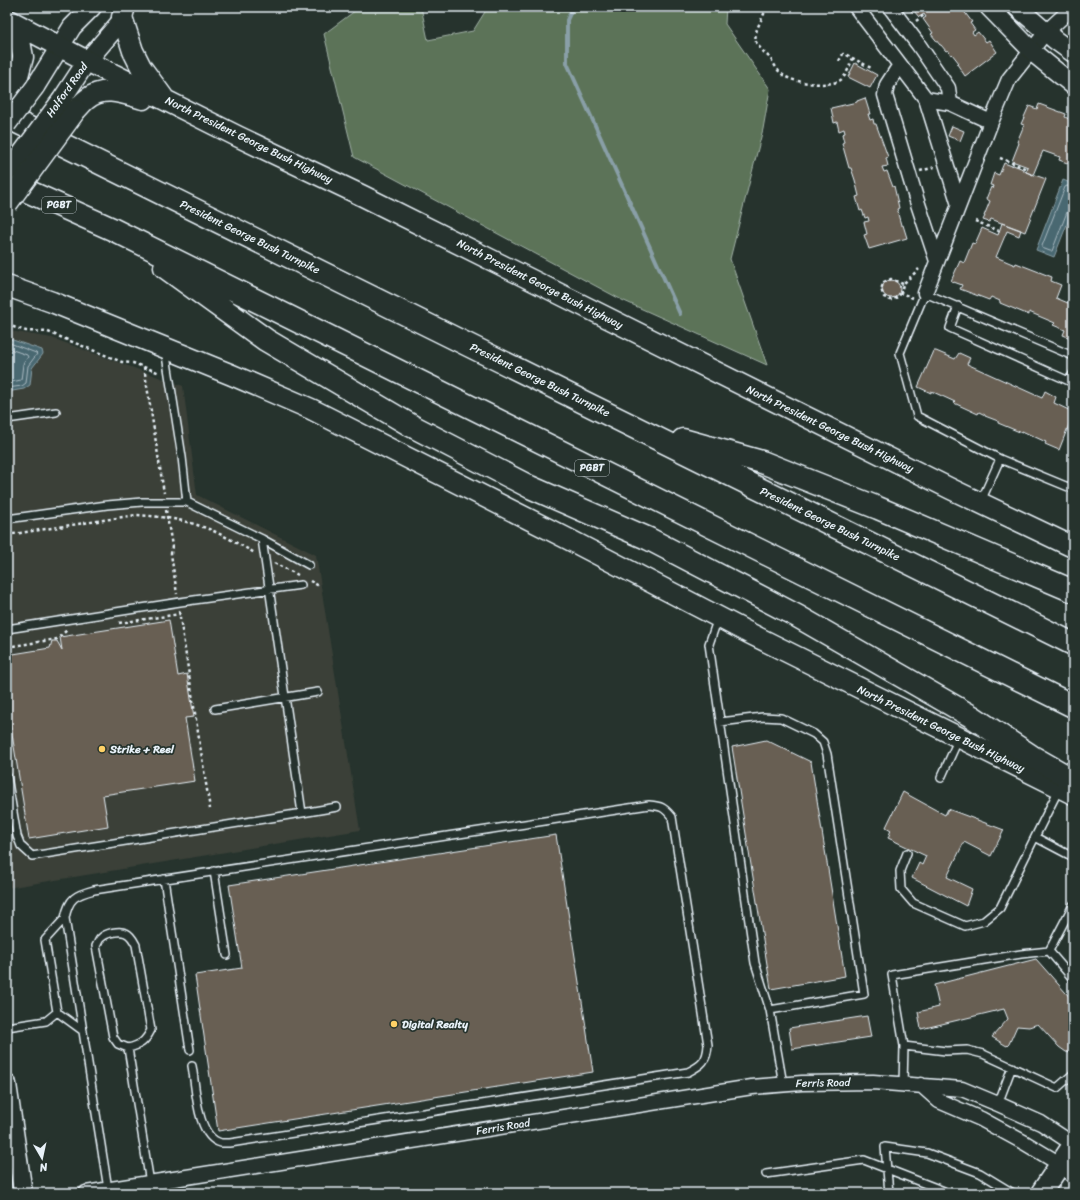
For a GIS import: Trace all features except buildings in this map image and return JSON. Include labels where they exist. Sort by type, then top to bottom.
[{"type":"highway","name":"President George Bush Turnpike","points":[[7,117],[1073,644]]},
{"type":"highway","name":"PGBT","points":[[7,182],[112,229],[1073,706]]},
{"type":"highway","points":[[112,229],[266,340],[412,426],[530,487],[649,539],[797,616],[971,716],[1031,756],[1069,787]]},
{"type":"highway","points":[[634,427],[762,462],[878,508],[1073,591]]},
{"type":"main road","points":[[124,12],[126,33],[141,67],[164,99]]},
{"type":"main road","name":"North President George Bush Highway","points":[[7,19],[60,48],[237,136],[363,196],[980,503],[1073,547]]},
{"type":"main road","points":[[7,30],[20,41],[23,57],[18,76],[7,90]]},
{"type":"main road","points":[[7,204],[69,105],[102,91],[120,92],[195,114]]},
{"type":"main road","points":[[7,278],[41,299]]},
{"type":"main road","name":"North President George Bush Highway","points":[[7,286],[232,375],[311,409],[718,617],[959,738],[1069,787]]},
{"type":"main road","points":[[1041,1193],[1067,1170],[1073,1145]]},
{"type":"street","points":[[7,124],[35,87],[72,27],[92,7]]},
{"type":"street","points":[[856,7],[926,99],[959,205]]},
{"type":"street","points":[[890,7],[918,44],[948,88],[950,103]]},
{"type":"street","points":[[989,7],[1031,50],[1073,85]]},
{"type":"street","points":[[1017,7],[1073,53]]},
{"type":"street","points":[[919,295],[930,263],[959,205],[991,122],[1010,79],[1046,32],[1072,7]]},
{"type":"street","name":"Holford Road","points":[[7,173],[69,105],[87,61],[124,12]]},
{"type":"street","points":[[900,65],[887,85],[886,95],[916,198],[930,263]]},
{"type":"street","points":[[926,99],[950,103],[991,122]]},
{"type":"street","name":"Ferris Road","points":[[86,1193],[744,1088],[783,1084],[865,1082],[962,1089],[1041,1124],[1073,1145]]},
{"type":"street","points":[[7,1084],[23,1193]]},
{"type":"street","points":[[921,1085],[939,1101],[981,1119],[1067,1170]]},
{"type":"lane","points":[[1073,356],[958,306],[919,295],[900,353],[917,416],[1000,459],[1073,489]]},
{"type":"lane","points":[[958,306],[950,328],[1069,381],[1073,374]]},
{"type":"lane","points":[[164,348],[182,456],[187,502]]},
{"type":"lane","points":[[7,420],[56,412]]},
{"type":"lane","points":[[980,503],[1000,459]]},
{"type":"lane","points":[[7,519],[107,505],[142,502],[187,502],[262,539],[309,565]]},
{"type":"lane","points":[[262,539],[302,813]]},
{"type":"lane","points":[[7,629],[269,589],[303,582]]},
{"type":"lane","points":[[718,617],[708,644],[756,963],[770,1010],[783,1084]]},
{"type":"lane","points":[[215,709],[318,692]]},
{"type":"lane","points":[[720,722],[763,717],[781,718],[814,734],[823,742],[827,754],[864,994],[770,1010]]},
{"type":"lane","points":[[941,778],[959,738]]},
{"type":"lane","points":[[7,776],[17,836],[21,846],[32,856],[337,807]]},
{"type":"lane","points":[[907,853],[900,871],[901,889],[913,903],[965,926],[984,921],[1000,908],[1035,837],[1069,787]]},
{"type":"lane","points":[[108,1189],[65,918],[67,907],[71,900],[82,893],[94,890],[649,805],[660,806],[667,810],[672,817],[708,1045],[707,1055],[697,1068],[688,1072],[230,1143],[220,1142],[213,1139],[206,1132],[201,1122],[192,1066]]},
{"type":"lane","points":[[1035,837],[1073,857]]},
{"type":"lane","points":[[214,871],[227,955]]},
{"type":"lane","points":[[164,879],[190,1050]]},
{"type":"lane","points":[[1049,951],[1073,905]]},
{"type":"lane","points":[[65,918],[45,940],[56,1012],[83,1031]]},
{"type":"lane","points":[[118,932],[126,933],[132,938],[136,945],[152,1030],[147,1039],[140,1045],[128,1048],[118,1044],[112,1037],[96,946],[100,938],[108,934],[118,932]]},
{"type":"lane","points":[[1049,951],[1073,980]]},
{"type":"lane","points":[[903,1084],[904,1046],[892,975],[1021,954],[1049,951]]},
{"type":"lane","points":[[7,1027],[46,1021],[56,1012]]},
{"type":"lane","points":[[904,1046],[946,1051],[967,1050],[983,1054],[1057,1088],[1073,1074]]},
{"type":"lane","points":[[128,1048],[150,1183]]},
{"type":"lane","points":[[998,1104],[1012,1067]]},
{"type":"lane","points":[[889,1193],[885,1147],[927,1153],[980,1173],[1013,1193]]},
{"type":"lane","points":[[766,1174],[864,1160],[949,1193]]},
{"type":"path","points":[[766,7],[765,13],[756,30],[756,41],[781,74],[787,78],[796,81],[818,84],[834,83],[843,78],[853,58]]},
{"type":"path","points":[[912,24],[924,15]]},
{"type":"path","points":[[839,61],[843,54],[871,68]]},
{"type":"path","points":[[1000,158],[1027,169]]},
{"type":"path","points":[[917,172],[937,166]]},
{"type":"path","points":[[975,221],[999,231]]},
{"type":"path","points":[[904,284],[891,279],[884,282],[881,289],[884,297],[891,300],[898,297],[904,284],[930,263]]},
{"type":"path","points":[[901,293],[919,295]]},
{"type":"path","points":[[7,325],[26,331],[48,332],[122,362],[133,363],[157,372]]},
{"type":"path","points":[[144,367],[163,491]]},
{"type":"path","points":[[167,512],[177,595]]},
{"type":"path","points":[[7,535],[136,515],[168,518],[204,527],[252,552]]},
{"type":"path","points":[[273,562],[299,576]]},
{"type":"path","points":[[303,582],[319,586]]},
{"type":"path","points":[[112,624],[180,613],[210,810]]},
{"type":"path","points":[[7,647],[57,639],[66,630],[74,629]]},
{"type":"shaded area","points":[[7,330],[52,338],[183,386],[197,495],[316,555],[360,830],[7,888]]},
{"type":"green space","points":[[360,7],[421,7],[428,40],[473,31],[488,7],[726,7],[725,24],[770,89],[763,129],[730,259],[767,365],[622,300],[354,157],[324,34]]},
{"type":"water","points":[[1063,180],[1073,184],[1073,209],[1054,257],[1036,250]]},
{"type":"water","points":[[7,338],[42,350],[43,354],[32,368],[30,385],[24,389],[7,392]]},
{"type":"waterway","points":[[573,7],[567,20],[567,63],[680,314]]},
{"type":"place","name":"Strike + Reel","points":[[102,749]]},
{"type":"place","name":"Digital Realty","points":[[394,1024]]}]
